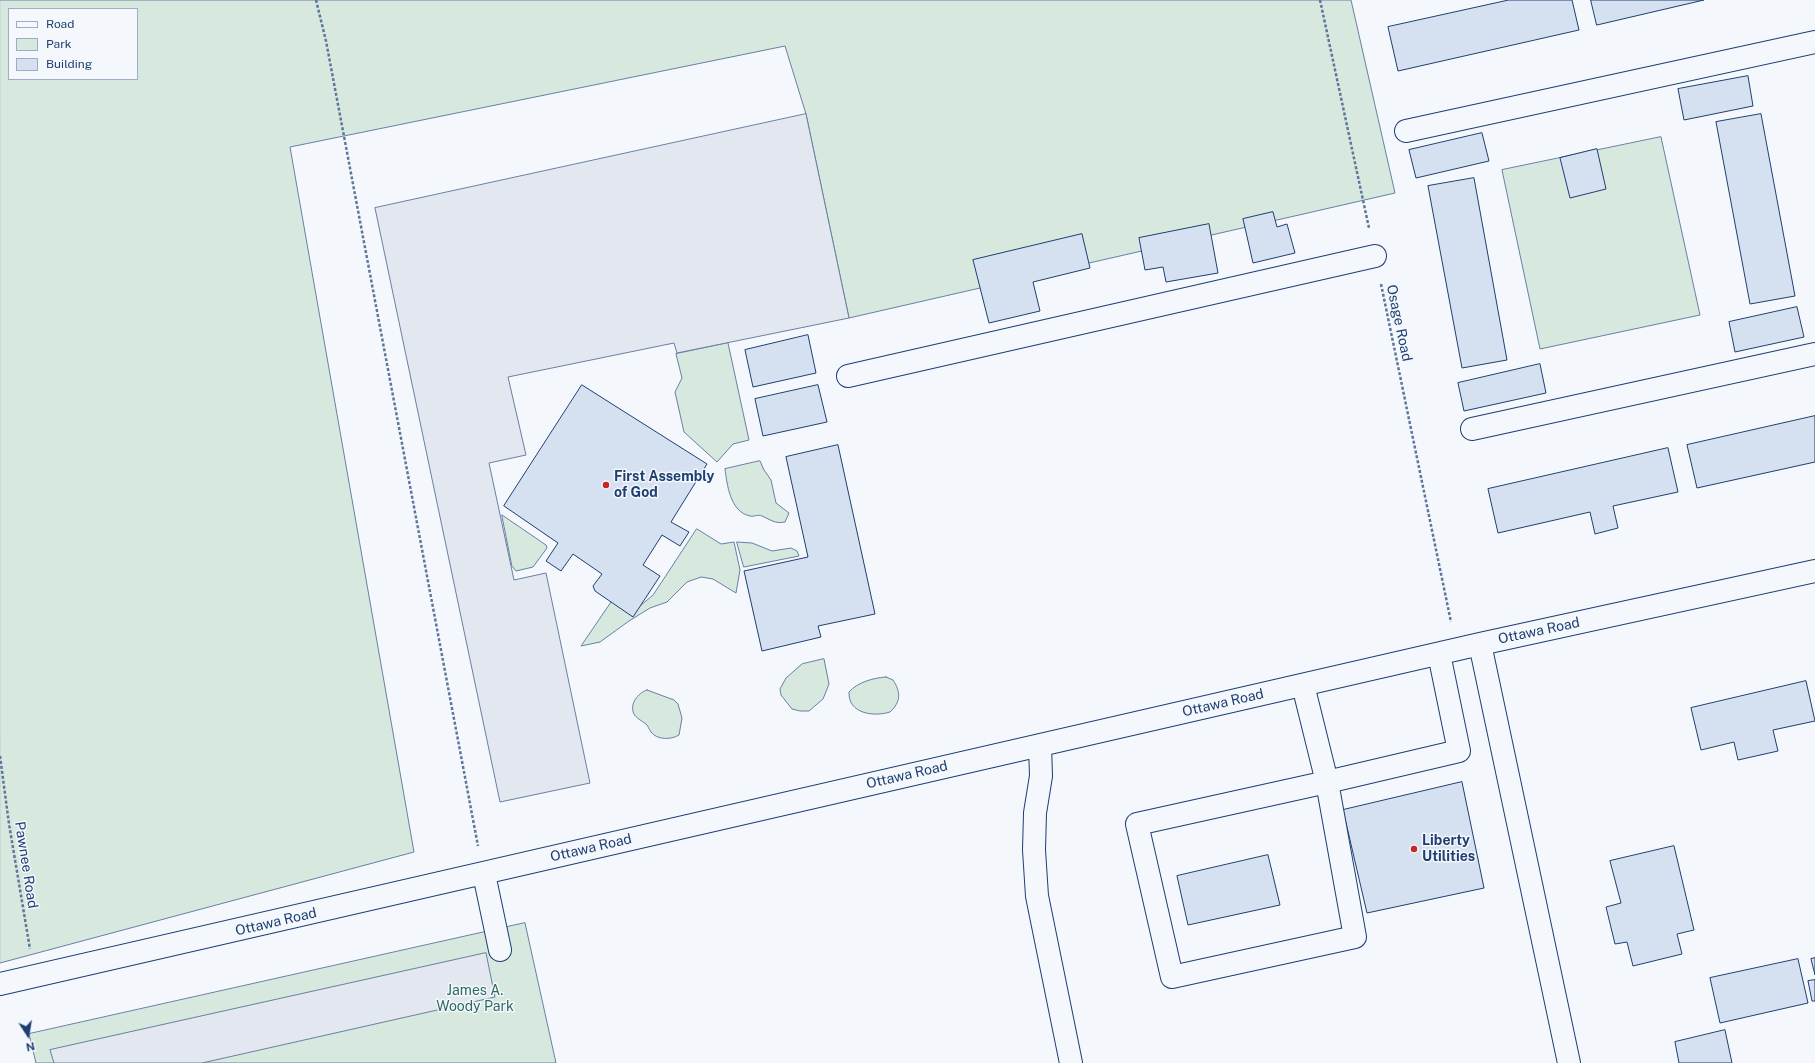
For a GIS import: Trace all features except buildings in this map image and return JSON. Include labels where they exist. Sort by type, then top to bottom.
[{"type":"street","points":[[1406,131],[1815,42]]},
{"type":"street","points":[[848,376],[1375,256]]},
{"type":"street","points":[[1472,429],[1815,354]]},
{"type":"street","name":"Ottawa Road","points":[[0,984],[1480,644],[1815,572]]},
{"type":"street","points":[[1480,644],[1569,1063]]},
{"type":"street","points":[[1303,685],[1327,782],[1355,937],[1172,978],[1137,824],[1327,782],[1459,751],[1448,652]]},
{"type":"street","points":[[1040,745],[1041,776],[1035,813],[1034,850],[1037,896],[1071,1063]]},
{"type":"street","points":[[484,874],[500,950]]},
{"type":"path","points":[[316,0],[327,49],[484,874]]},
{"type":"path","name":"Osage Road","points":[[1320,0],[1375,256],[1448,652]]},
{"type":"path","name":"Pawnee Road","points":[[0,756],[9,824],[35,977]]},
{"type":"green space","points":[[0,0],[1351,0],[1395,193],[849,318],[806,114],[785,46],[290,147],[414,852],[0,963]]},
{"type":"green space","points":[[1661,137],[1700,315],[1540,349],[1502,170]]},
{"type":"green space","points":[[728,343],[749,440],[733,444],[717,462],[684,432],[675,392],[682,378],[676,354]]},
{"type":"green space","points":[[760,461],[771,480],[776,503],[789,513],[785,522],[776,522],[760,515],[752,516],[743,513],[738,509],[731,497],[725,469]]},
{"type":"green space","points":[[502,515],[546,545],[547,548],[533,567],[516,571],[512,566]]},
{"type":"green space","points":[[697,529],[721,544],[734,542],[740,570],[736,593],[713,579],[701,577],[687,582],[667,602],[650,608],[600,642],[581,646],[611,602],[640,606],[653,595]]},
{"type":"green space","points":[[737,542],[752,543],[772,551],[791,548],[797,551],[799,556],[744,567]]},
{"type":"green space","points":[[824,659],[829,684],[823,699],[809,711],[792,709],[781,695],[780,689],[786,678],[802,664]]},
{"type":"green space","points":[[886,677],[893,680],[896,684],[899,697],[894,708],[890,712],[870,714],[857,709],[853,705],[849,692],[866,681]]},
{"type":"green space","points":[[647,690],[674,700],[678,704],[682,718],[679,735],[676,737],[657,737],[651,732],[646,724],[635,715],[633,706],[635,699]]},
{"type":"green space","name":"James A. Woody Park","points":[[525,923],[556,1063],[36,1063],[29,1034]]},
{"type":"shaded area","points":[[806,114],[849,318],[677,353],[674,343],[508,377],[526,455],[489,463],[514,580],[546,573],[590,783],[500,802],[375,208]]},
{"type":"shaded area","points":[[486,953],[495,997],[202,1063],[54,1063],[50,1050]]},
{"type":"place","name":"First Assembly of God","points":[[606,485]]},
{"type":"place","name":"Liberty Utilities","points":[[1414,849]]}]
